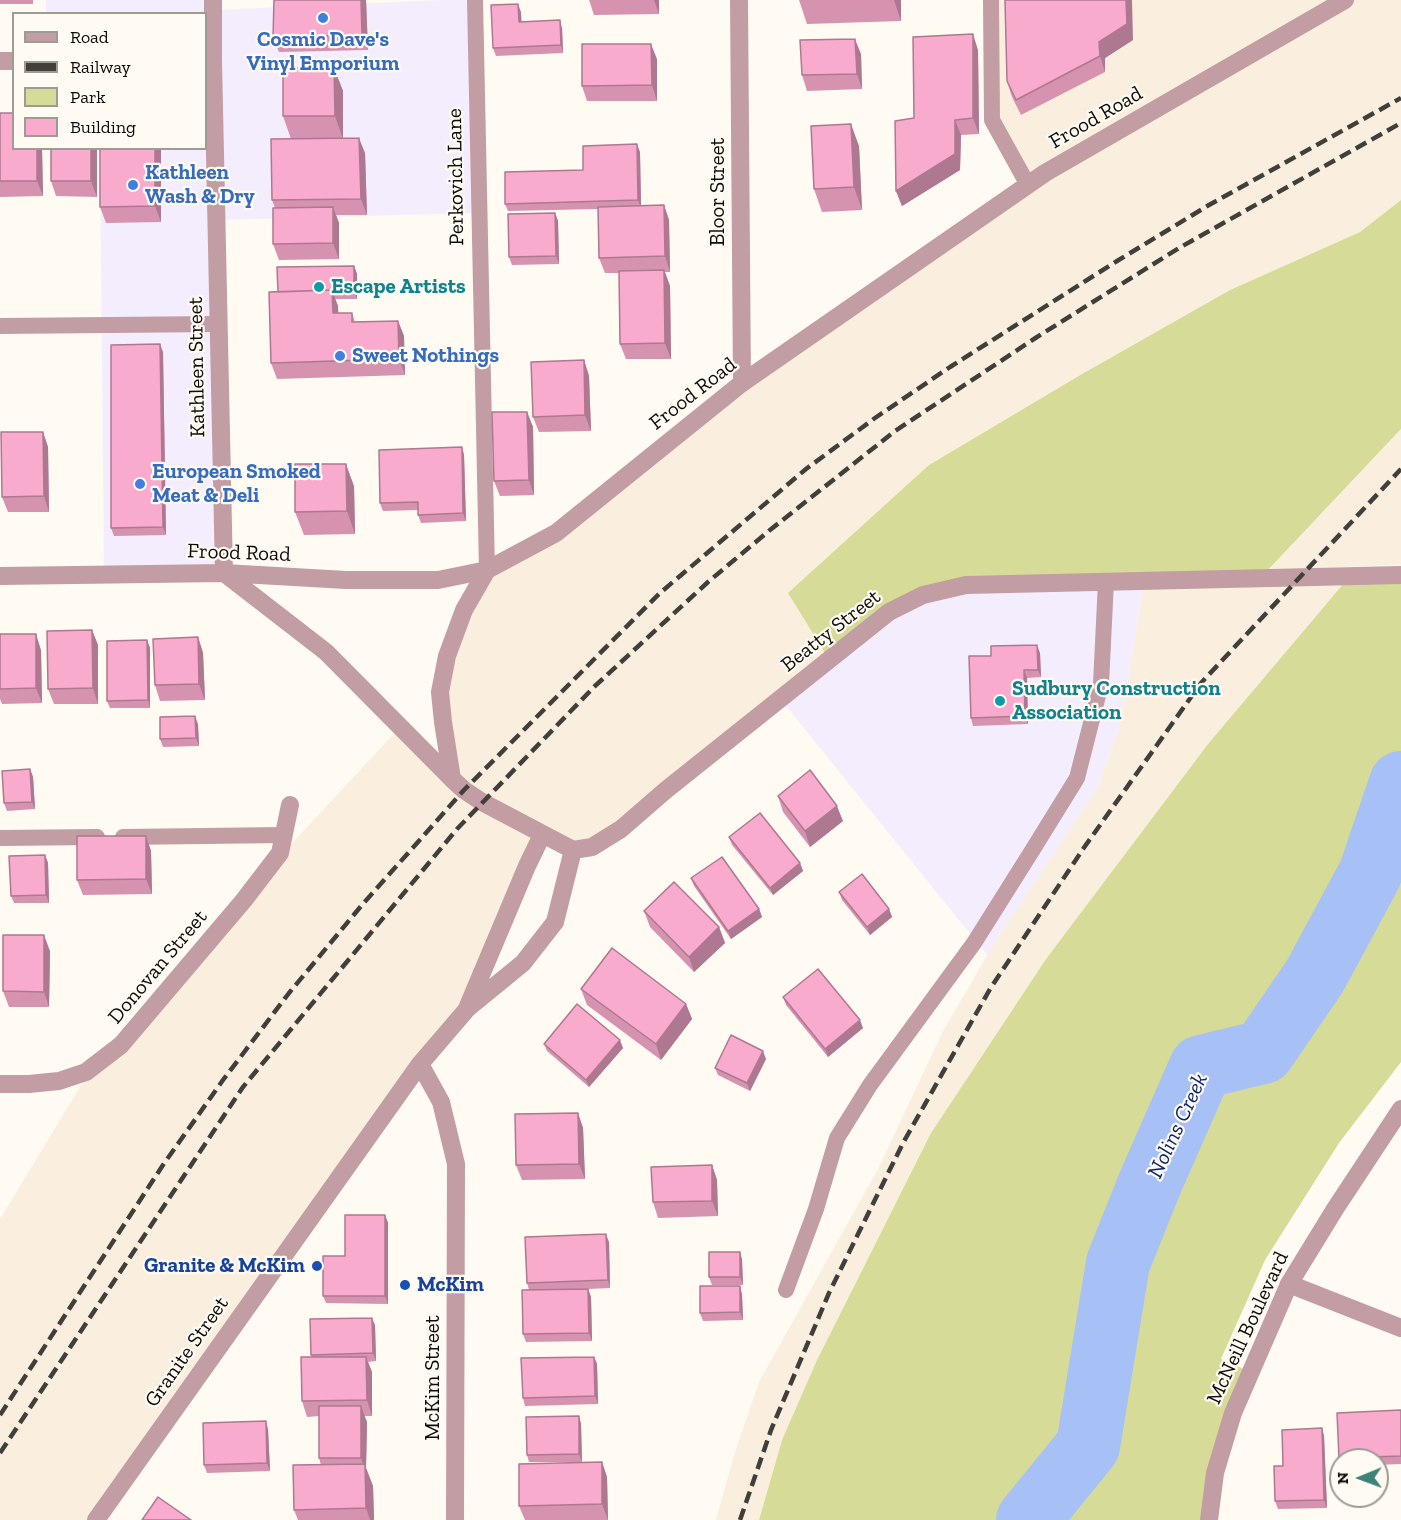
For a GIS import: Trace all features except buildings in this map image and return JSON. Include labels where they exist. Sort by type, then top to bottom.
[{"type":"street","name":"Kathleen Street","points":[[213,0],[209,61],[224,573]]},
{"type":"street","name":"Bloor Street","points":[[739,0],[742,383]]},
{"type":"street","name":"Frood Road","points":[[0,576],[224,573],[346,580],[438,580],[487,570],[556,533],[742,383],[1046,173],[1345,0]]},
{"type":"street","points":[[452,779],[440,692],[447,656],[464,610],[487,570]]},
{"type":"street","points":[[224,573],[326,652],[464,790],[482,802],[573,850],[555,922],[523,963],[468,1008],[420,1064]]},
{"type":"street","name":"Beatty Street","points":[[573,850],[592,847],[621,830],[666,790],[889,612],[923,595],[966,585],[1401,575]]},
{"type":"street","name":"Donovan Street","points":[[0,1084],[59,1081],[86,1072],[122,1045],[244,900],[280,853],[290,805]]},
{"type":"street","points":[[468,1008],[542,834]]},
{"type":"street","name":"Granite Street","points":[[96,1520],[420,1064]]},
{"type":"street","name":"McKim Street","points":[[420,1064],[441,1101],[456,1164],[455,1520]]},
{"type":"street","name":"McNeill Boulevard","points":[[1209,1520],[1215,1473],[1233,1413],[1289,1284],[1401,1109]]},
{"type":"street","points":[[1289,1284],[1401,1328]]},
{"type":"lane","name":"Perkovich Lane","points":[[475,0],[487,570]]},
{"type":"lane","points":[[991,0],[992,120],[1028,185]]},
{"type":"lane","points":[[0,326],[218,324]]},
{"type":"lane","points":[[786,1290],[816,1209],[837,1138],[870,1085],[974,943],[1077,778],[1101,684],[1106,581]]},
{"type":"lane","points":[[0,838],[284,834]]},
{"type":"shaded area","points":[[46,0],[216,0],[216,10],[470,0],[475,213],[220,220],[229,567],[104,578],[100,150],[207,150],[207,12],[46,12]]},
{"type":"shaded area","points":[[993,0],[1401,0],[1401,200],[1360,232],[1230,290],[929,465],[827,656],[591,846],[545,834],[469,1011],[99,1520],[0,1520],[0,1219],[88,1074],[282,854],[402,725],[454,777],[444,694],[451,659],[490,573],[744,387],[1033,189],[995,119]]},
{"type":"shaded area","points":[[1401,429],[1401,565],[1314,568],[1344,583],[1208,744],[1046,959],[931,1133],[817,1360],[782,1440],[759,1520],[716,1520],[735,1452],[759,1382],[878,1169],[943,1031],[1000,934],[1098,787],[1120,726],[1143,589],[1266,572]]},
{"type":"shaded area","points":[[1143,589],[1120,726],[1098,787],[1000,934],[988,956],[778,696],[920,593]]},
{"type":"green space","points":[[1401,200],[1401,429],[1266,572],[920,593],[827,656],[788,593],[929,465],[1230,290],[1360,232]]},
{"type":"green space","points":[[1401,581],[1401,1062],[1339,1143],[1265,1260],[1221,1359],[1253,1373],[1236,1415],[1213,1520],[759,1520],[782,1440],[817,1360],[931,1133],[1046,959],[1208,744],[1344,583]]},
{"type":"waterway","name":"Nolins Creek","points":[[1028,1520],[1088,1446],[1118,1263],[1201,1067],[1263,1052],[1315,976],[1370,874],[1401,783]]},
{"type":"railway","points":[[0,1415],[163,1165],[223,1080],[289,993],[362,905],[464,790],[660,593],[806,469],[950,367],[1209,205],[1401,98]]},
{"type":"railway","points":[[0,1453],[243,1087],[457,829],[595,686],[708,582],[895,431],[1037,337],[1179,248],[1401,123]]},
{"type":"railway","points":[[740,1520],[771,1430],[829,1293],[903,1143],[990,989],[1083,849],[1201,683],[1401,469]]},
{"type":"place","name":"Cosmic Dave's Vinyl Emporium","points":[[323,18]]},
{"type":"place","name":"Kathleen Wash & Dry","points":[[133,185]]},
{"type":"place","name":"Escape Artists","points":[[319,287]]},
{"type":"place","name":"Sweet Nothings","points":[[340,356]]},
{"type":"place","name":"European Smoked Meat & Deli","points":[[140,484]]},
{"type":"place","name":"Sudbury Construction Association","points":[[1000,701]]},
{"type":"place","name":"Granite & McKim","points":[[317,1266]]},
{"type":"place","name":"McKim","points":[[405,1285]]}]
